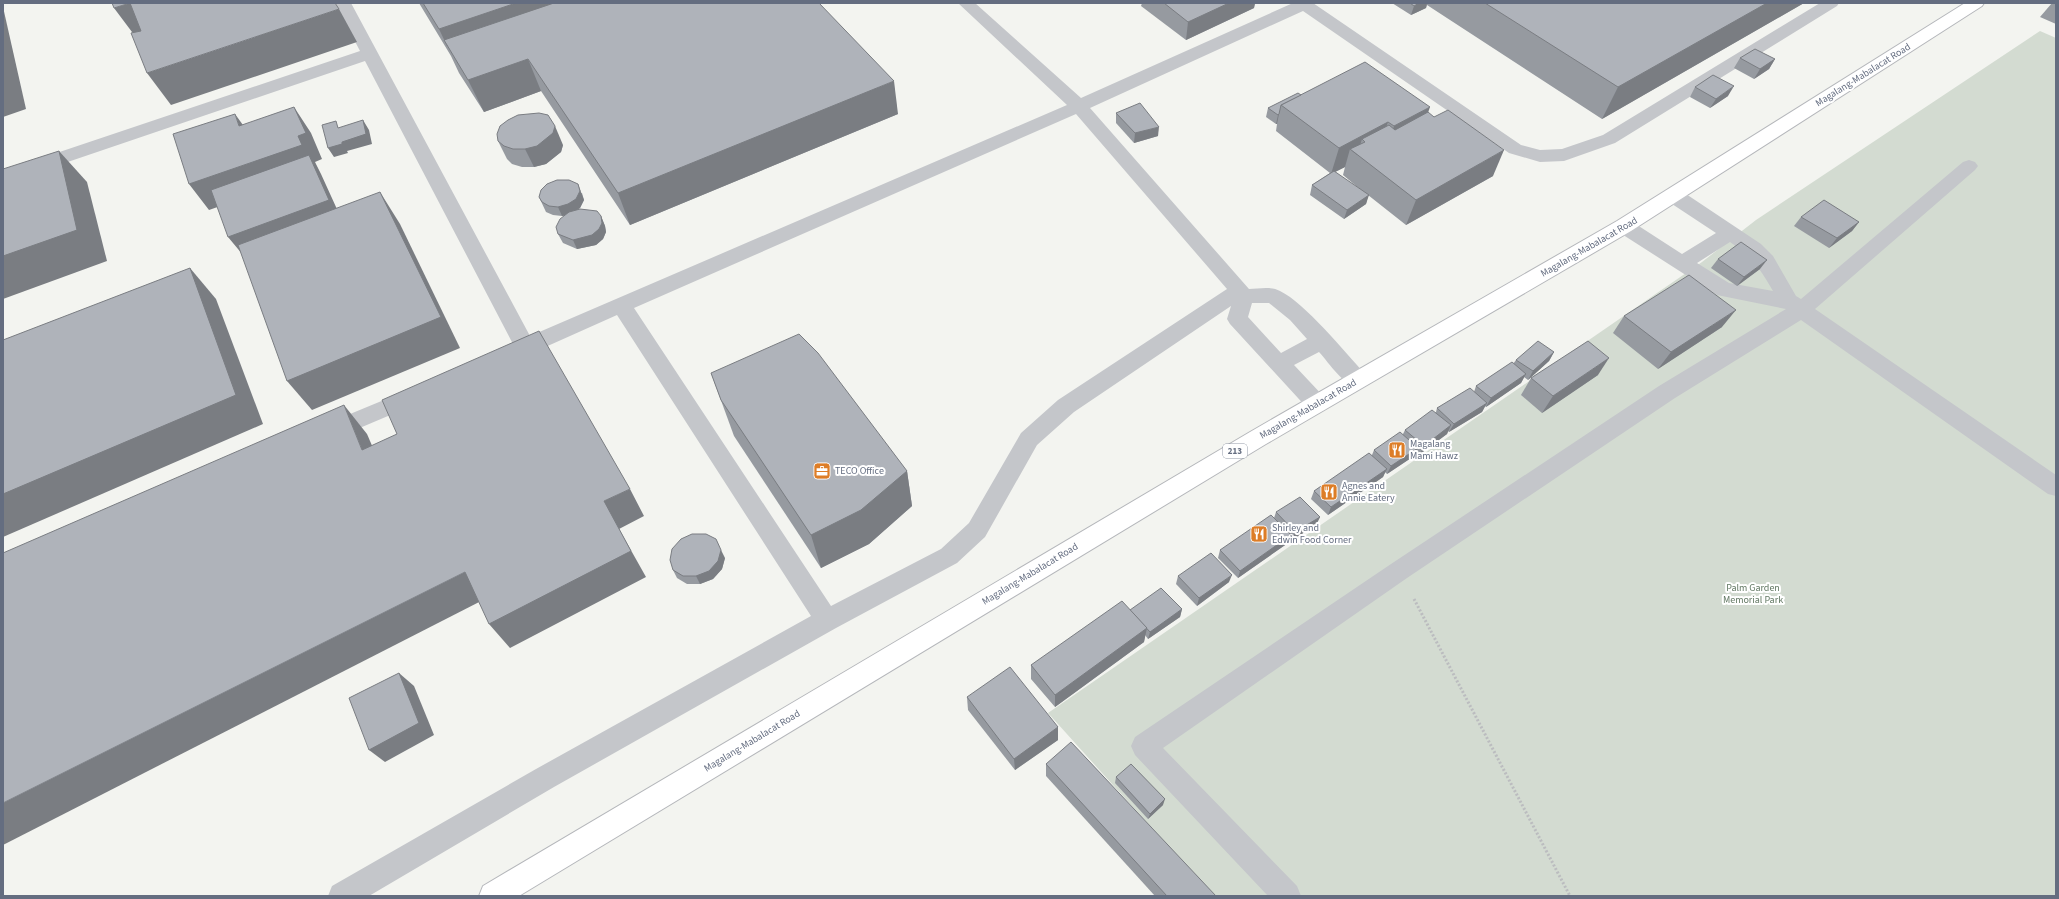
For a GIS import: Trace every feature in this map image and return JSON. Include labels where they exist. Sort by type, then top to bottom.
[{"type":"main road","name":"Magalang-Mabalacat Road","points":[[493,896],[1317,404],[1624,226],[1976,3]]},
{"type":"lane","points":[[343,3],[525,347]]},
{"type":"lane","points":[[966,3],[1079,106],[1241,294],[1237,319],[1317,404]]},
{"type":"lane","points":[[496,359],[1079,106],[1303,3],[1515,149],[1540,156],[1564,155],[1609,139],[1831,3]]},
{"type":"lane","points":[[3,178],[369,54]]},
{"type":"lane","points":[[1287,896],[1144,746],[1399,571],[1795,305],[1969,166]]},
{"type":"lane","points":[[1673,195],[1754,249],[1766,261],[1795,305],[2056,487]]},
{"type":"lane","points":[[1624,226],[1724,290],[1795,305]]},
{"type":"lane","points":[[1683,263],[1730,234]]},
{"type":"lane","points":[[342,896],[545,778],[827,620],[949,556],[977,530],[1029,439],[1066,406],[1241,294],[1273,296],[1297,315],[1358,380]]},
{"type":"lane","points":[[621,305],[827,620]]},
{"type":"lane","points":[[1280,363],[1322,341]]},
{"type":"lane","points":[[315,439],[431,388]]},
{"type":"path","points":[[1399,571],[1570,896]]},
{"type":"green space","name":"Palm Garden Memorial Park","points":[[2040,31],[2056,38],[2056,896],[1213,896],[1048,713],[1702,262],[1756,220]]},
{"type":"building","points":[[112,3],[130,3],[114,8]]},
{"type":"building","points":[[130,3],[335,3],[339,9],[147,73],[131,33],[141,31]]},
{"type":"building","points":[[423,3],[516,3],[439,29]]},
{"type":"building","points":[[554,3],[819,3],[894,81],[618,193],[528,59],[468,80],[444,40]]},
{"type":"building","points":[[1164,3],[1229,3],[1188,22]]},
{"type":"building","points":[[1410,3],[1419,3],[1414,6]]},
{"type":"building","points":[[1485,3],[1767,3],[1618,87]]},
{"type":"building","points":[[1755,49],[1775,59],[1760,69],[1740,58]]},
{"type":"building","points":[[1365,62],[1430,107],[1394,126],[1388,122],[1339,148],[1281,105]]},
{"type":"building","points":[[1713,75],[1734,86],[1716,99],[1695,87]]},
{"type":"building","points":[[1298,93],[1301,95],[1281,105],[1278,115],[1268,108]]},
{"type":"building","points":[[1140,103],[1159,127],[1135,133],[1116,113]]},
{"type":"building","points":[[294,107],[306,133],[298,136],[302,145],[189,184],[173,134],[235,114],[239,126]]},
{"type":"building","points":[[1448,110],[1504,150],[1416,200],[1350,149],[1365,142],[1362,139],[1389,125],[1395,130],[1428,112],[1434,117]]},
{"type":"building","points":[[539,113],[548,115],[555,126],[553,133],[537,146],[525,149],[513,149],[504,146],[498,141],[497,134],[500,126],[508,120],[518,115]]},
{"type":"building","points":[[363,120],[366,134],[328,148],[322,125],[336,121],[338,128]]},
{"type":"building","points":[[59,151],[77,230],[3,256],[3,169]]},
{"type":"building","points":[[309,155],[329,200],[228,237],[211,190]]},
{"type":"building","points":[[1334,171],[1369,195],[1347,210],[1312,185]]},
{"type":"building","points":[[557,180],[569,180],[578,184],[580,191],[576,199],[568,204],[558,207],[549,206],[542,202],[539,197],[541,190],[547,184]]},
{"type":"building","points":[[380,192],[441,317],[287,381],[238,245]]},
{"type":"building","points":[[1824,200],[1859,222],[1837,238],[1801,217]]},
{"type":"building","points":[[580,209],[597,211],[601,216],[602,223],[599,229],[592,235],[573,240],[558,234],[556,227],[560,219],[569,212]]},
{"type":"building","points":[[1741,242],[1767,260],[1744,277],[1718,259]]},
{"type":"building","points":[[190,268],[236,395],[3,494],[3,340]]},
{"type":"building","points":[[1689,275],[1736,310],[1671,352],[1624,316]]},
{"type":"building","points":[[539,331],[630,489],[604,501],[631,551],[489,624],[465,572],[3,803],[3,553],[344,405],[362,450],[397,434],[382,400]]},
{"type":"building","name":"TECO Office","points":[[799,334],[818,353],[907,471],[861,510],[811,535],[721,400],[711,373]]},
{"type":"building","points":[[1538,341],[1554,352],[1533,371],[1516,360]]},
{"type":"building","points":[[1588,341],[1609,358],[1553,396],[1531,378]]},
{"type":"building","points":[[1512,362],[1526,374],[1491,398],[1476,386]]},
{"type":"building","points":[[1470,388],[1487,403],[1454,424],[1437,408]]},
{"type":"building","points":[[1432,410],[1451,425],[1424,446],[1405,430]]},
{"type":"building","points":[[1400,432],[1418,448],[1391,466],[1374,450]]},
{"type":"building","points":[[1369,453],[1387,469],[1331,507],[1314,491]]},
{"type":"building","points":[[1300,497],[1320,517],[1295,532],[1276,512]]},
{"type":"building","points":[[1271,515],[1291,535],[1240,571],[1220,550]]},
{"type":"building","points":[[692,534],[706,534],[716,539],[721,550],[718,561],[709,571],[696,576],[683,576],[673,570],[670,560],[672,549],[681,539]]},
{"type":"building","points":[[1211,553],[1232,575],[1199,598],[1178,576]]},
{"type":"building","points":[[1161,588],[1182,609],[1150,632],[1130,610]]},
{"type":"building","points":[[1122,601],[1147,628],[1055,695],[1031,665]]},
{"type":"building","points":[[1010,667],[1058,727],[1014,759],[967,697]]},
{"type":"building","points":[[399,673],[419,723],[369,750],[349,698]]},
{"type":"building","points":[[1071,742],[1216,896],[1167,896],[1046,764]]},
{"type":"building","points":[[1131,764],[1165,799],[1150,814],[1116,777]]},
{"type":"place","name":"Magalang Mami Hawz","points":[[1397,450]]},
{"type":"place","name":"TECO Office","points":[[822,471]]},
{"type":"place","name":"Agnes and Annie Eatery","points":[[1329,492]]},
{"type":"place","name":"Shirley and Edwin Food Corner","points":[[1259,534]]}]
